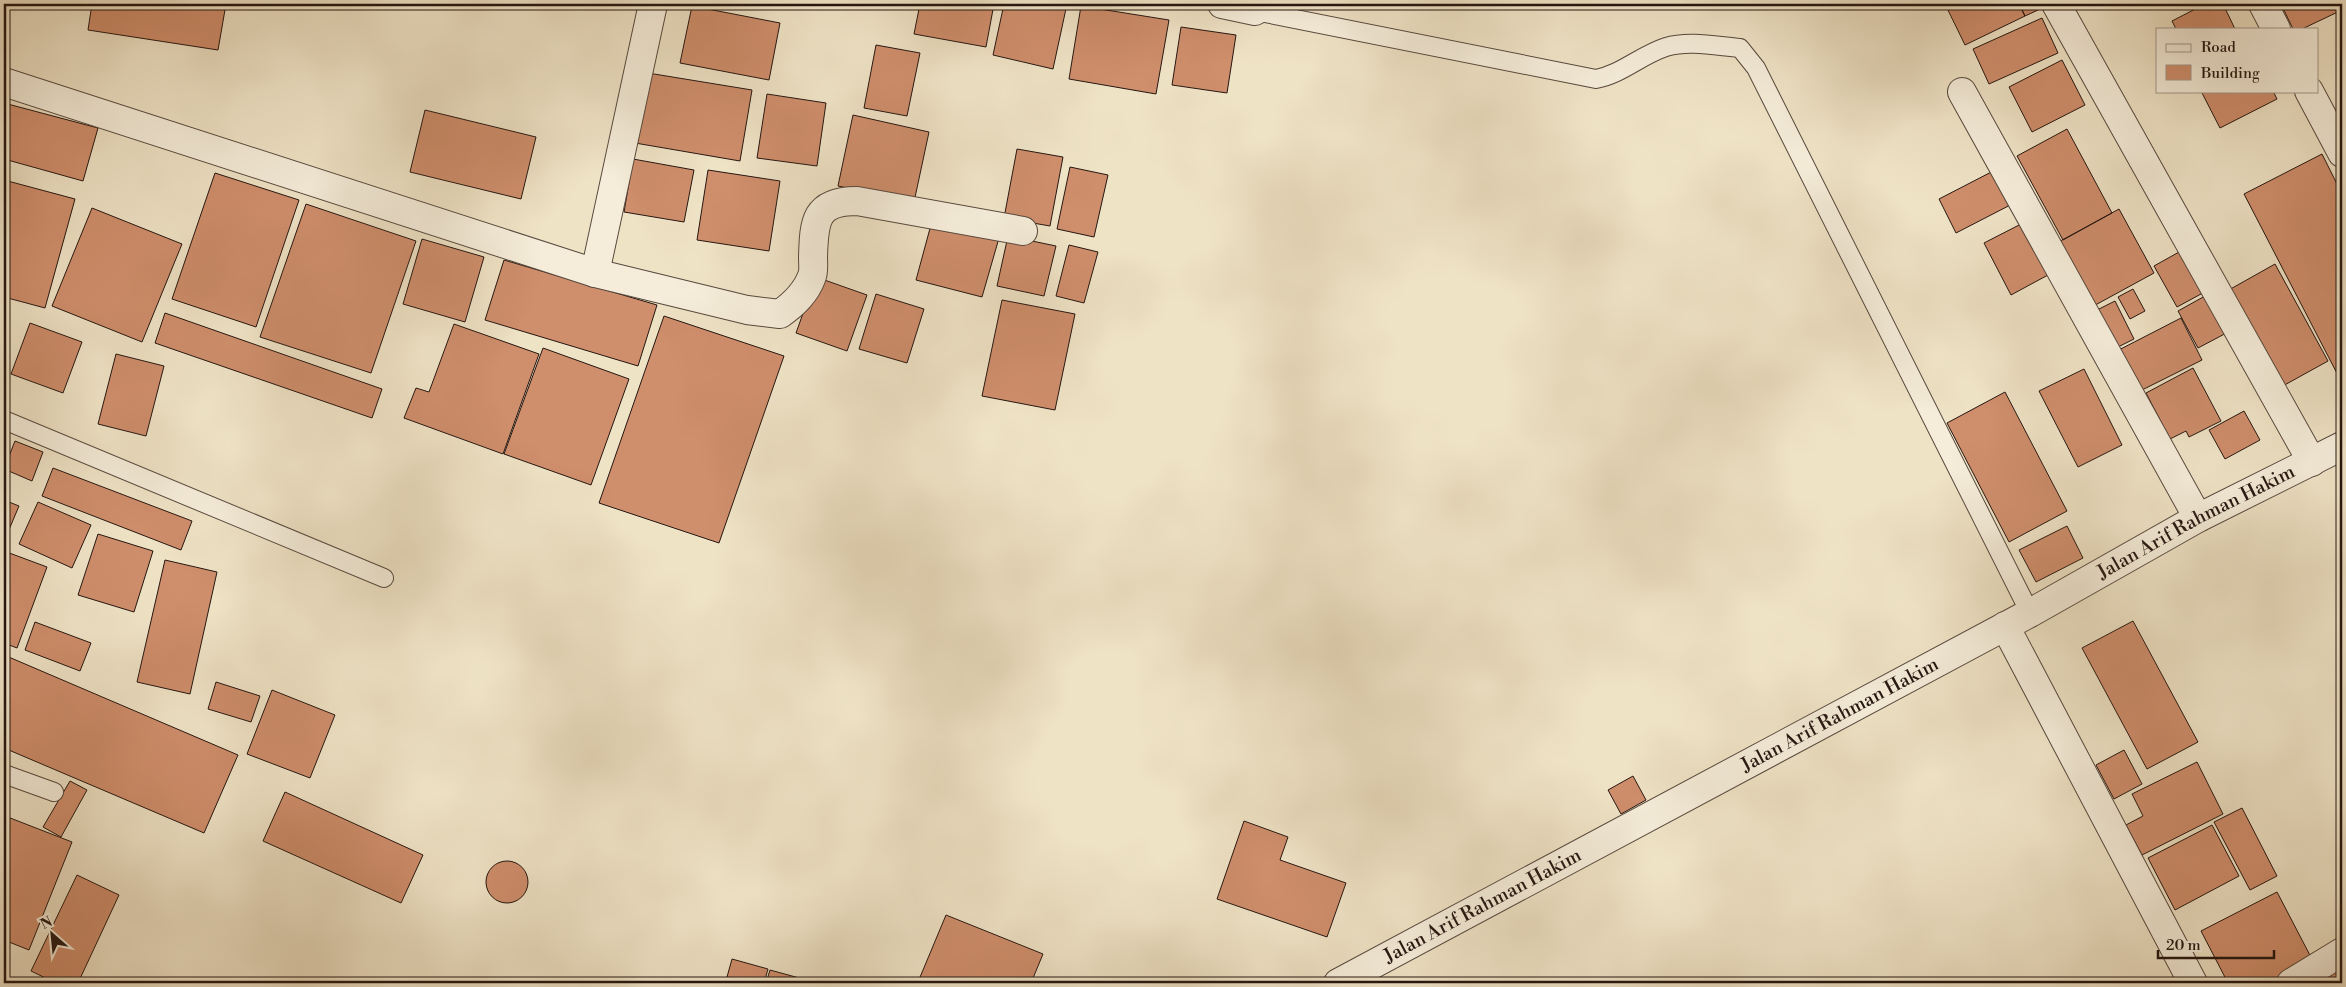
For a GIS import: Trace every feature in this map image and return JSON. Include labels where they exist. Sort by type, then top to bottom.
[{"type":"street","points":[[595,273],[653,4]]},
{"type":"street","points":[[1222,4],[1255,11]]},
{"type":"street","points":[[2056,4],[2312,462]]},
{"type":"street","points":[[2263,4],[2275,28]]},
{"type":"street","points":[[4,82],[595,273],[747,310],[780,314],[797,302],[812,276],[814,225],[823,209],[841,201],[857,202],[1023,231]]},
{"type":"street","points":[[1962,92],[2198,518]]},
{"type":"street","points":[[2310,92],[2342,153]]},
{"type":"street","name":"Jalan Arif Rahman Hakim","points":[[1338,983],[2030,613],[2198,518],[2342,446]]},
{"type":"street","points":[[2005,626],[2193,983]]},
{"type":"street","points":[[2291,983],[2342,952]]},
{"type":"lane","points":[[1255,11],[1596,80],[1612,76],[1667,47],[1690,44],[1740,48],[1756,68],[2030,613]]},
{"type":"lane","points":[[4,420],[384,578]]},
{"type":"lane","points":[[4,774],[54,792]]},
{"type":"building","points":[[92,4],[226,4],[218,50],[88,30]]},
{"type":"building","points":[[920,4],[994,4],[986,47],[914,34]]},
{"type":"building","points":[[1004,4],[1067,4],[1053,69],[993,55]]},
{"type":"building","points":[[1945,4],[2019,4],[2025,16],[1965,45]]},
{"type":"building","points":[[2019,4],[2051,4],[2025,16]]},
{"type":"building","points":[[2205,4],[2223,4],[2235,28],[2176,28],[2172,21]]},
{"type":"building","points":[[2281,4],[2342,4],[2342,10],[2304,28],[2293,28]]},
{"type":"building","points":[[692,6],[780,23],[769,80],[680,63]]},
{"type":"building","points":[[1081,6],[1169,20],[1156,94],[1069,79]]},
{"type":"building","points":[[2042,18],[2058,53],[1989,84],[1973,49]]},
{"type":"building","points":[[1181,27],[1236,35],[1227,93],[1172,85]]},
{"type":"building","points":[[876,45],[920,53],[907,116],[864,108]]},
{"type":"building","points":[[2062,60],[2085,105],[2032,132],[2009,87]]},
{"type":"building","points":[[648,73],[752,90],[740,161],[635,143]]},
{"type":"building","points":[[2202,92],[2274,92],[2277,99],[2220,128]]},
{"type":"building","points":[[767,94],[826,103],[817,166],[757,158]]},
{"type":"building","points":[[4,103],[98,128],[83,181],[4,159]]},
{"type":"building","points":[[425,110],[536,137],[521,199],[410,172]]},
{"type":"building","points":[[853,115],[929,132],[914,202],[838,186]]},
{"type":"building","points":[[2067,129],[2112,213],[2063,240],[2017,156]]},
{"type":"building","points":[[1017,149],[1063,157],[1050,226],[1004,218]]},
{"type":"building","points":[[2322,154],[2342,194],[2342,383],[2244,194]]},
{"type":"building","points":[[633,159],[694,170],[684,222],[624,212]]},
{"type":"building","points":[[1070,167],[1108,175],[1094,237],[1057,229]]},
{"type":"building","points":[[2001,167],[2018,201],[1956,233],[1939,199]]},
{"type":"building","points":[[708,170],[780,181],[769,251],[697,240]]},
{"type":"building","points":[[215,173],[299,200],[256,327],[172,299]]},
{"type":"building","points":[[4,180],[75,199],[45,308],[4,297]]},
{"type":"building","points":[[306,204],[416,241],[371,373],[260,337]]},
{"type":"building","points":[[92,208],[182,244],[142,342],[52,306]]},
{"type":"building","points":[[2119,209],[2154,273],[2088,309],[2053,245]]},
{"type":"building","points":[[932,221],[999,238],[982,297],[916,280]]},
{"type":"building","points":[[2021,224],[2048,275],[2011,295],[1984,243]]},
{"type":"building","points":[[1008,236],[1056,246],[1044,296],[997,286]]},
{"type":"building","points":[[422,239],[484,257],[465,322],[403,304]]},
{"type":"building","points":[[1069,245],[1098,252],[1084,303],[1056,296]]},
{"type":"building","points":[[2188,247],[2212,288],[2177,307],[2154,266]]},
{"type":"building","points":[[504,260],[657,305],[638,366],[485,320]]},
{"type":"building","points":[[2275,264],[2328,361],[2281,387],[2227,291]]},
{"type":"building","points":[[816,277],[867,295],[847,351],[796,333]]},
{"type":"building","points":[[2133,289],[2145,311],[2130,319],[2118,297]]},
{"type":"building","points":[[2214,291],[2234,329],[2198,348],[2178,311]]},
{"type":"building","points":[[876,294],[924,309],[907,363],[859,349]]},
{"type":"building","points":[[1002,300],[1075,314],[1055,410],[982,396]]},
{"type":"building","points":[[2115,301],[2134,339],[2108,352],[2089,314]]},
{"type":"building","points":[[165,313],[382,389],[372,418],[155,343]]},
{"type":"building","points":[[664,316],[784,356],[719,543],[599,503]]},
{"type":"building","points":[[2181,318],[2202,360],[2132,395],[2111,354]]},
{"type":"building","points":[[30,323],[82,342],[63,393],[11,374]]},
{"type":"building","points":[[454,324],[539,354],[503,454],[404,418],[416,388],[429,392]]},
{"type":"building","points":[[543,348],[629,379],[591,485],[504,454]]},
{"type":"building","points":[[116,354],[164,366],[146,436],[98,424]]},
{"type":"building","points":[[2193,368],[2221,421],[2189,437],[2186,431],[2170,439],[2146,393]]},
{"type":"building","points":[[2084,369],[2122,445],[2078,467],[2039,391]]},
{"type":"building","points":[[2005,392],[2067,511],[2009,542],[1947,423]]},
{"type":"building","points":[[2244,411],[2260,440],[2225,459],[2209,430]]},
{"type":"building","points":[[15,441],[43,452],[32,481],[4,469]]},
{"type":"building","points":[[53,468],[192,521],[181,550],[42,496]]},
{"type":"building","points":[[4,500],[19,506],[8,532],[4,531]]},
{"type":"building","points":[[38,502],[91,525],[72,568],[19,544]]},
{"type":"building","points":[[2067,526],[2083,558],[2036,582],[2019,550]]},
{"type":"building","points":[[98,534],[153,551],[134,612],[78,595]]},
{"type":"building","points":[[4,551],[47,567],[17,648],[4,643]]},
{"type":"building","points":[[165,560],[217,572],[190,694],[137,682]]},
{"type":"building","points":[[2133,621],[2198,742],[2147,769],[2082,648]]},
{"type":"building","points":[[35,622],[91,643],[80,671],[25,650]]},
{"type":"building","points":[[4,655],[238,755],[204,833],[4,748]]},
{"type":"building","points":[[216,682],[260,696],[251,722],[208,709]]},
{"type":"building","points":[[272,690],[335,715],[310,778],[247,754]]},
{"type":"building","points":[[2124,750],[2142,784],[2114,799],[2096,765]]},
{"type":"building","points":[[2197,762],[2223,814],[2142,855],[2126,825],[2143,816],[2132,794]]},
{"type":"building","points":[[1633,776],[1646,800],[1621,814],[1608,790]]},
{"type":"building","points":[[70,781],[87,790],[61,837],[43,827]]},
{"type":"building","points":[[285,792],[423,855],[401,903],[263,841]]},
{"type":"building","points":[[2242,808],[2277,876],[2250,890],[2214,822]]},
{"type":"building","points":[[5,816],[72,842],[29,950],[4,940]]},
{"type":"building","points":[[1244,821],[1288,837],[1280,860],[1346,883],[1327,937],[1217,899]]},
{"type":"building","points":[[2212,825],[2239,876],[2175,910],[2148,858]]},
{"type":"building","points":[[507,861],[522,867],[528,882],[522,897],[507,903],[492,897],[486,882],[492,867]]},
{"type":"building","points":[[77,875],[119,895],[78,983],[56,983],[31,971]]},
{"type":"building","points":[[2277,892],[2314,963],[2275,983],[2228,983],[2201,931]]},
{"type":"building","points":[[946,915],[1043,954],[1031,983],[985,983],[975,979],[973,983],[918,982]]},
{"type":"building","points":[[2342,957],[2342,983],[2294,983]]},
{"type":"building","points":[[732,959],[768,969],[764,983],[752,983],[727,977]]},
{"type":"building","points":[[770,970],[814,982],[766,983]]}]
